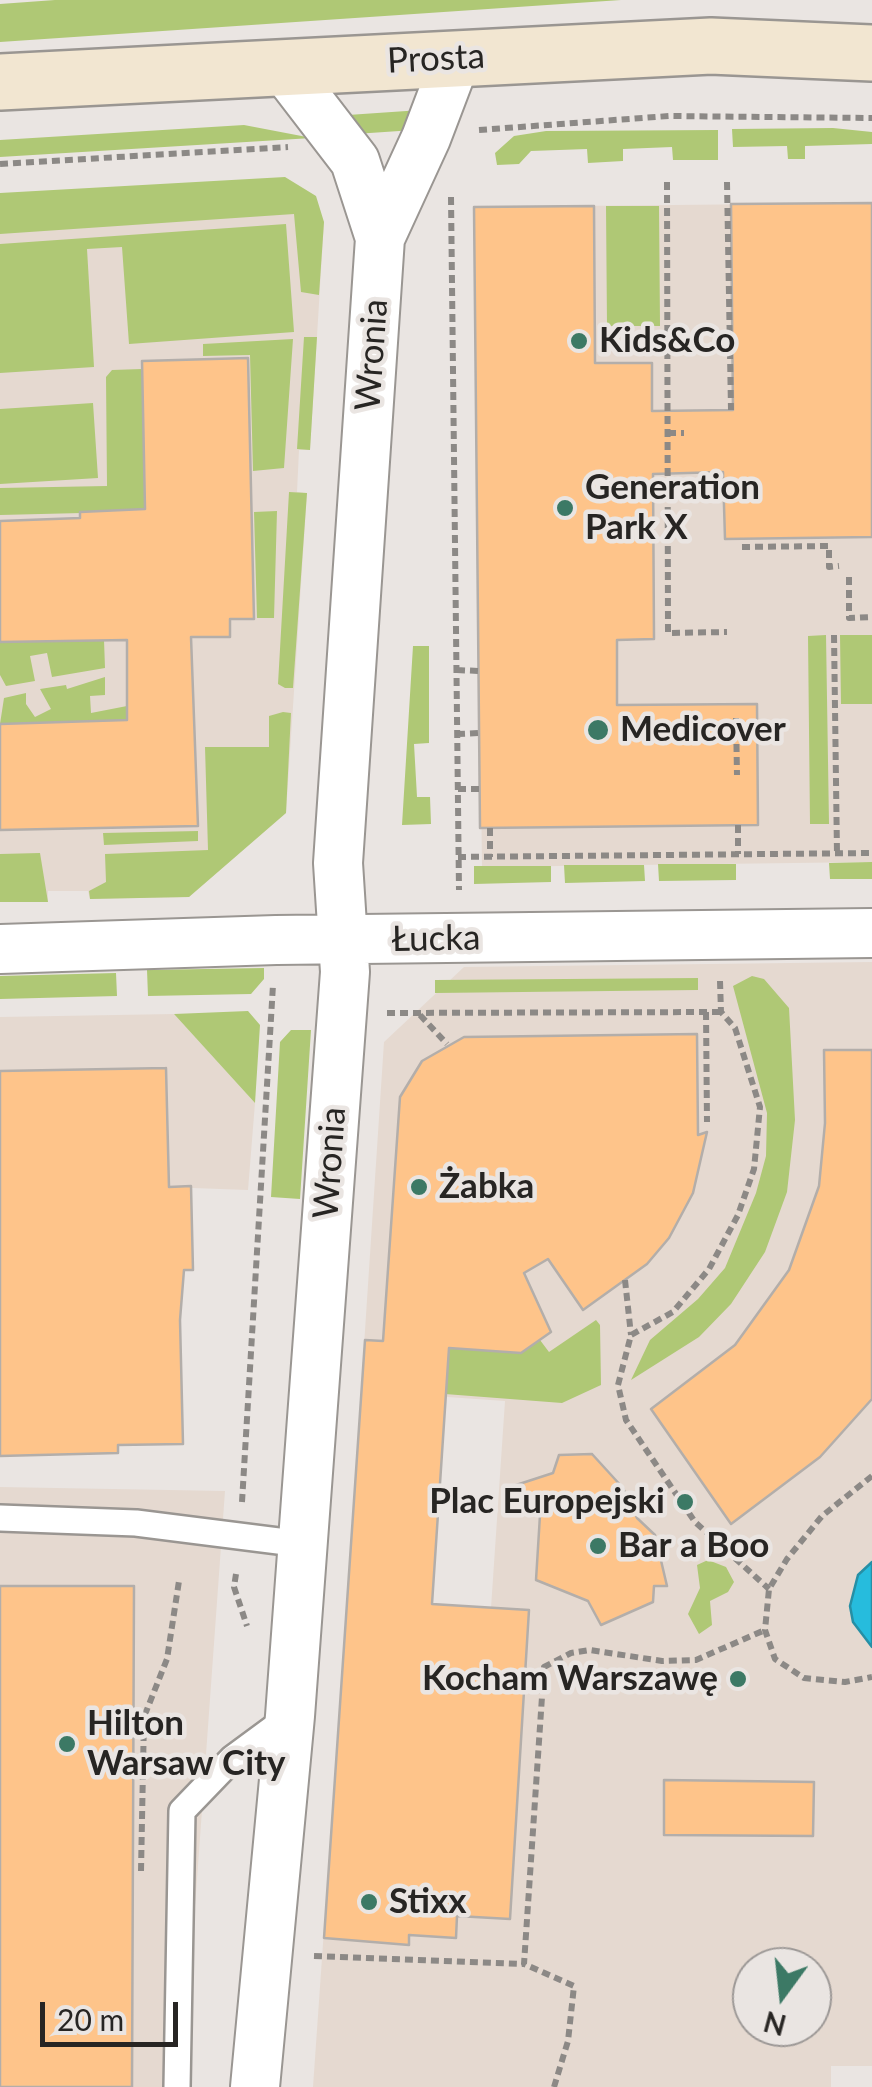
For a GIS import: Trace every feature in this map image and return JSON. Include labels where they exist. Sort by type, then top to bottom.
[{"type":"main road","name":"Prosta","points":[[0,82],[710,46],[872,52]]},
{"type":"street","name":"Wronia","points":[[255,2087],[290,1716],[345,972],[338,863],[380,238],[426,138],[456,58]]},
{"type":"street","name":"Wronia","points":[[282,66],[355,161],[380,238]]},
{"type":"street","name":"Łucka","points":[[0,948],[342,939],[872,933]]},
{"type":"lane","points":[[0,1518],[136,1523],[302,1544]]},
{"type":"lane","points":[[177,2087],[182,1811],[234,1758],[290,1716]]},
{"type":"path","points":[[461,134],[635,117],[872,118]]},
{"type":"path","points":[[0,164],[307,146]]},
{"type":"path","points":[[667,182],[668,633],[673,636],[726,632]]},
{"type":"path","points":[[727,182],[731,410]]},
{"type":"path","points":[[444,192],[452,198],[459,890]]},
{"type":"path","points":[[668,434],[684,433]]},
{"type":"path","points":[[742,548],[829,546],[829,567],[839,566]]},
{"type":"path","points":[[849,577],[849,618],[872,618]]},
{"type":"path","points":[[834,635],[837,854]]},
{"type":"path","points":[[457,670],[478,670]]},
{"type":"path","points":[[736,718],[737,775]]},
{"type":"path","points":[[457,734],[479,733]]},
{"type":"path","points":[[458,789],[480,789]]},
{"type":"path","points":[[738,825],[738,854]]},
{"type":"path","points":[[490,828],[490,857]]},
{"type":"path","points":[[458,858],[872,853]]},
{"type":"path","points":[[631,1335],[673,1312],[709,1269],[738,1215],[754,1169],[760,1108],[735,1028],[721,1012],[720,970]]},
{"type":"path","points":[[242,1510],[273,984]]},
{"type":"path","points":[[706,1012],[707,1122]]},
{"type":"path","points":[[378,1013],[721,1012]]},
{"type":"path","points":[[419,1014],[446,1044]]},
{"type":"path","points":[[625,1280],[631,1335],[618,1385],[626,1420],[695,1522],[769,1589]]},
{"type":"path","points":[[872,1476],[822,1516],[769,1589],[764,1630],[775,1659],[804,1678],[844,1682],[872,1678]]},
{"type":"path","points":[[141,1871],[144,1717],[167,1659],[178,1580]]},
{"type":"path","points":[[524,1964],[544,1667],[571,1653],[590,1650],[662,1661],[696,1660],[764,1630]]},
{"type":"path","points":[[314,1956],[524,1964],[574,1986],[568,2041],[554,2087]]},
{"type":"shaded area","points":[[300,193],[324,222],[310,450],[299,450],[297,492],[307,493],[286,813],[189,897],[90,899],[88,891],[48,891],[48,902],[0,902],[0,213]]},
{"type":"shaded area","points":[[872,203],[872,862],[482,867],[474,207]]},
{"type":"shaded area","name":"Plac Europejski","points":[[872,962],[872,2066],[831,2066],[831,2087],[313,2087],[346,1614],[491,1608],[505,1401],[361,1391],[384,1042],[464,967]]},
{"type":"shaded area","points":[[174,1014],[255,1103],[248,1190],[0,1181],[0,1017]]},
{"type":"shaded area","points":[[0,1487],[225,1491],[182,2087],[0,2087]]},
{"type":"green space","points":[[55,0],[621,0],[0,42],[0,4]]},
{"type":"green space","points":[[421,110],[414,130],[355,134],[348,115]]},
{"type":"green space","points":[[244,125],[312,138],[0,157],[0,140]]},
{"type":"green space","points":[[833,128],[872,132],[872,144],[805,146],[805,159],[788,159],[787,146],[733,147],[732,129]]},
{"type":"green space","points":[[718,130],[718,160],[673,160],[672,147],[623,149],[623,161],[588,163],[587,149],[531,151],[519,164],[497,165],[495,153],[514,136],[546,131]]},
{"type":"green space","points":[[285,177],[316,196],[324,222],[319,295],[301,292],[294,214],[0,234],[0,193]]},
{"type":"green space","points":[[606,206],[659,206],[660,326],[607,326]]},
{"type":"green space","points":[[286,224],[294,332],[129,344],[122,247],[87,249],[94,367],[0,373],[0,244]]},
{"type":"green space","points":[[304,337],[317,337],[310,450],[297,449]]},
{"type":"green space","points":[[293,339],[284,468],[253,471],[250,355],[203,356],[203,344]]},
{"type":"green space","points":[[142,369],[146,578],[82,513],[0,515],[0,488],[107,486],[106,377],[112,370]]},
{"type":"green space","points":[[93,403],[98,478],[0,484],[0,409]]},
{"type":"green space","points":[[289,492],[307,493],[293,688],[285,688],[278,684]]},
{"type":"green space","points":[[277,511],[274,618],[257,618],[254,512]]},
{"type":"green space","points":[[826,635],[829,824],[810,824],[808,636]]},
{"type":"green space","points":[[840,635],[872,635],[872,704],[841,704]]},
{"type":"green space","points":[[104,640],[105,668],[52,677],[47,653],[30,656],[35,681],[6,686],[0,675],[0,642]]},
{"type":"green space","points":[[413,646],[429,646],[429,743],[414,744],[417,797],[430,797],[431,824],[402,825]]},
{"type":"green space","points":[[105,677],[105,695],[90,696],[91,713],[127,706],[127,720],[0,724],[4,698],[26,693],[26,704],[35,717],[51,709],[40,689],[66,685],[67,689]]},
{"type":"green space","points":[[291,713],[286,813],[189,897],[90,899],[89,891],[106,882],[105,854],[208,850],[205,747],[269,747],[269,716]]},
{"type":"green space","points":[[198,831],[198,841],[104,845],[103,833]]},
{"type":"green space","points":[[40,853],[48,902],[0,902],[0,854]]},
{"type":"green space","points":[[872,862],[872,879],[830,879],[829,863]]},
{"type":"green space","points":[[658,864],[736,864],[736,880],[659,881]]},
{"type":"green space","points":[[564,865],[644,865],[645,881],[565,883]]},
{"type":"green space","points":[[474,866],[551,866],[551,882],[474,884]]},
{"type":"green space","points":[[264,968],[264,979],[251,994],[148,996],[147,970]]},
{"type":"green space","points":[[116,973],[117,996],[0,999],[0,976]]},
{"type":"green space","points":[[752,976],[764,979],[789,1008],[795,1120],[787,1192],[765,1252],[731,1304],[699,1337],[631,1380],[650,1340],[698,1299],[725,1268],[756,1193],[766,1156],[767,1113],[733,986]]},
{"type":"green space","points":[[698,978],[698,990],[435,993],[435,980]]},
{"type":"green space","points":[[248,1011],[260,1025],[255,1103],[174,1014]]},
{"type":"green space","points":[[291,1030],[311,1030],[300,1199],[271,1197],[280,1042]]},
{"type":"green space","points":[[596,1320],[600,1325],[601,1385],[562,1403],[445,1394],[449,1348],[521,1353],[540,1340],[549,1352]]},
{"type":"green space","points":[[708,1560],[726,1567],[734,1582],[728,1592],[710,1601],[712,1625],[699,1634],[688,1614],[700,1588],[697,1565]]},
{"type":"water","points":[[872,1562],[872,1647],[853,1622],[850,1606],[858,1575]]},
{"type":"building","name":"Generation Park X","points":[[872,203],[872,537],[725,539],[723,472],[653,474],[654,639],[617,640],[617,705],[757,704],[758,825],[480,828],[474,207],[594,206],[595,363],[652,363],[652,411],[733,410],[731,204]]},
{"type":"building","points":[[248,358],[254,619],[230,619],[230,637],[191,637],[198,826],[0,830],[0,724],[127,720],[127,640],[0,642],[0,521],[80,518],[80,512],[145,509],[142,361]]},
{"type":"building","points":[[697,1034],[698,1135],[707,1132],[693,1193],[669,1238],[647,1264],[583,1310],[548,1259],[524,1273],[551,1332],[521,1353],[449,1348],[432,1604],[529,1610],[510,1919],[457,1916],[456,1938],[409,1935],[409,1945],[324,1938],[365,1340],[383,1341],[400,1097],[422,1061],[464,1037]]},
{"type":"building","points":[[824,1050],[872,1050],[872,1399],[820,1457],[731,1524],[651,1409],[735,1345],[789,1270],[819,1186],[825,1123]]},
{"type":"building","points":[[166,1068],[169,1187],[191,1186],[193,1270],[184,1270],[180,1320],[183,1444],[118,1445],[118,1453],[0,1456],[0,1071]]},
{"type":"building","name":"Bar a Boo","points":[[592,1454],[623,1488],[637,1518],[655,1535],[667,1586],[654,1586],[653,1602],[601,1625],[588,1601],[536,1580],[540,1515],[513,1486],[553,1473],[559,1455]]},
{"type":"building","name":"Hilton Warsaw City","points":[[0,1586],[134,1586],[132,2087],[0,2087]]},
{"type":"building","points":[[664,1780],[814,1782],[813,1836],[664,1835]]},
{"type":"place","name":"Kids&Co","points":[[579,341]]},
{"type":"place","name":"Generation Park X","points":[[565,508]]},
{"type":"place","name":"Medicover","points":[[598,730]]},
{"type":"place","name":"Żabka","points":[[419,1187]]},
{"type":"place","name":"Plac Europejski","points":[[685,1502]]},
{"type":"place","name":"Bar a Boo","points":[[598,1546]]},
{"type":"place","name":"Kocham Warszawę","points":[[738,1679]]},
{"type":"place","name":"Hilton Warsaw City","points":[[67,1744]]},
{"type":"place","name":"Stixx","points":[[369,1902]]}]
